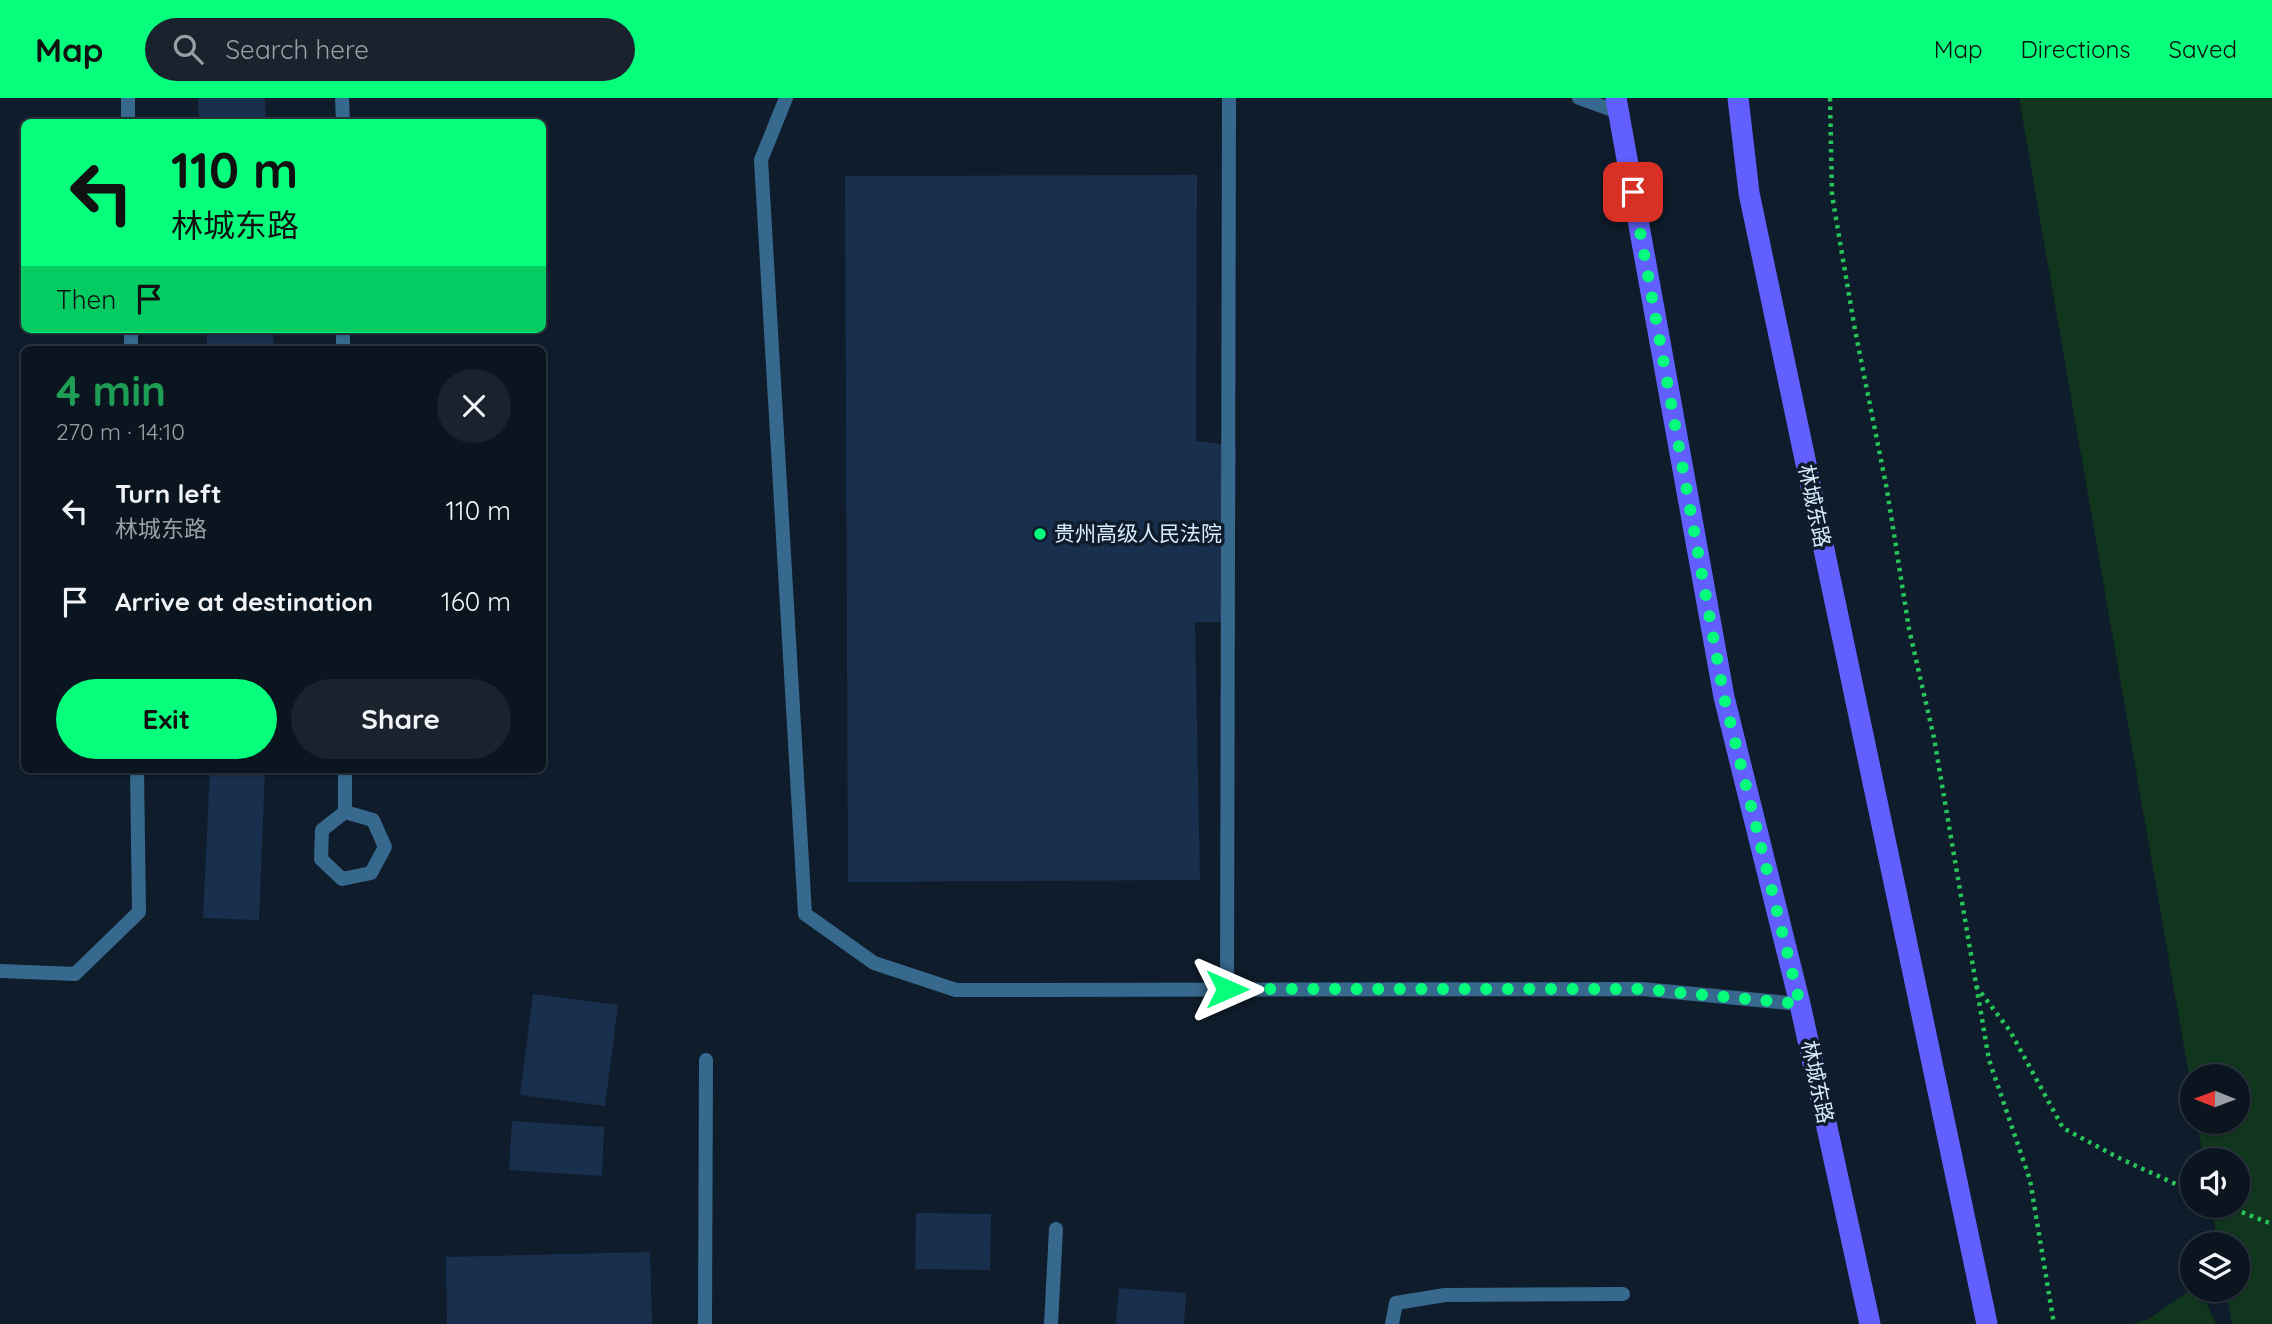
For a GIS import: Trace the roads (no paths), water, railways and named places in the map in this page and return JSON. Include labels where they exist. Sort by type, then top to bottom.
[{"type":"main road","name":"林城东路","points":[[1738,98],[1749,193],[1987,1324]]},
{"type":"main road","name":"林城东路","points":[[1617,105],[1724,697],[1800,1004],[1870,1324]]},
{"type":"street","points":[[128,98],[128,119]]},
{"type":"street","points":[[342,98],[342,119]]},
{"type":"street","points":[[786,98],[761,160],[805,914],[874,963],[956,990],[1642,989],[1800,1004]]},
{"type":"street","points":[[1227,989],[1229,98]]},
{"type":"street","points":[[1579,98],[1617,105]]},
{"type":"street","points":[[0,971],[75,974],[139,912],[137,773]]},
{"type":"street","points":[[345,773],[345,813]]},
{"type":"street","points":[[345,813],[373,820],[385,847],[371,873],[342,878],[321,859],[322,830],[345,813]]},
{"type":"street","points":[[705,1324],[706,1060]]},
{"type":"street","points":[[1051,1324],[1056,1229]]},
{"type":"street","points":[[1392,1324],[1396,1303],[1445,1295],[1623,1294]]},
{"type":"place","name":"贵州高级人民法院","points":[[1040,534]]}]
